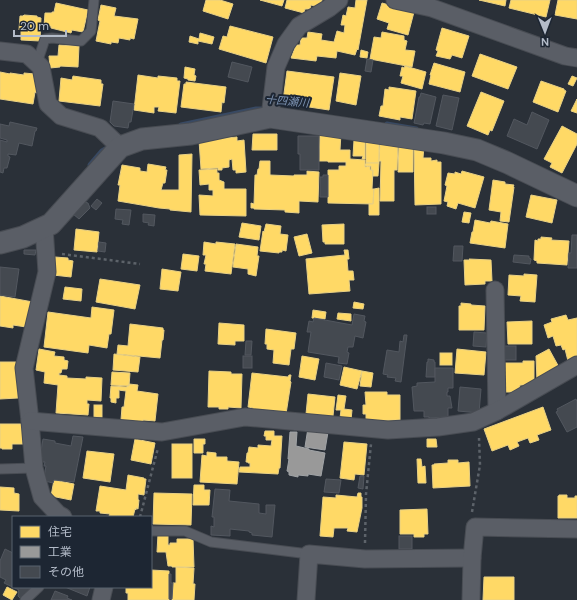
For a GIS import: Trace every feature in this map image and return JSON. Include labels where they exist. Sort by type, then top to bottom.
[{"type":"street","points":[[270,117],[276,67],[286,44],[300,26],[339,0]]},
{"type":"street","points":[[396,0],[432,8],[565,56],[577,58]]},
{"type":"street","points":[[0,51],[27,54],[41,67],[48,104],[61,116],[100,128],[120,147]]},
{"type":"street","points":[[0,243],[23,237],[51,224],[120,147],[142,139],[191,134],[270,117],[444,143],[477,150],[577,196]]},
{"type":"street","points":[[44,227],[47,272],[24,368],[34,468],[42,497],[61,516]]},
{"type":"street","points":[[495,290],[497,411]]},
{"type":"street","points":[[30,421],[162,432],[245,417],[388,430],[438,427],[473,422],[497,411],[577,365]]},
{"type":"street","points":[[471,600],[472,558],[475,527],[577,529]]},
{"type":"street","points":[[306,600],[309,554],[365,559],[472,558]]},
{"type":"street","points":[[101,600],[104,588]]},
{"type":"lane","points":[[37,64],[45,39],[52,38],[81,41],[91,31],[94,0]]},
{"type":"lane","points":[[0,469],[34,468]]},
{"type":"lane","points":[[152,530],[185,531],[211,542],[309,554]]},
{"type":"lane","points":[[25,600],[38,588]]},
{"type":"path","points":[[46,252],[140,264]]},
{"type":"path","points":[[475,527],[470,521],[480,466],[479,419]]},
{"type":"path","points":[[365,559],[366,494],[373,428]]},
{"type":"path","points":[[140,516],[162,432]]},
{"type":"building: 住宅","points":[[206,0],[220,0],[233,4],[228,19],[203,11]]},
{"type":"building: 住宅","points":[[260,0],[284,0],[282,6]]},
{"type":"building: 住宅","points":[[287,0],[322,0],[321,5],[318,7],[311,5],[310,9],[305,9],[304,13],[285,8]]},
{"type":"building: 住宅","points":[[356,0],[367,0],[358,50],[357,49],[355,55],[337,51],[336,58],[317,56],[316,61],[291,58],[296,45],[300,45],[301,38],[307,38],[308,32],[322,34],[321,40],[334,42],[337,31],[344,33],[345,25],[341,25],[343,15],[346,16],[348,7],[355,8]]},
{"type":"building: 住宅","points":[[479,0],[506,0],[505,6]]},
{"type":"building: 住宅","points":[[511,0],[550,0],[546,17],[509,8]]},
{"type":"building: 住宅","points":[[558,0],[577,0],[577,19],[555,15]]},
{"type":"building: 住宅","points":[[56,3],[88,10],[83,32],[72,30],[71,33],[51,28],[51,26],[44,26],[45,13],[54,12]]},
{"type":"building: 住宅","points":[[382,3],[414,12],[408,35],[387,29],[389,23],[377,19]]},
{"type":"building: 住宅","points":[[101,5],[116,8],[114,16],[138,19],[134,39],[130,38],[130,40],[119,38],[118,43],[111,42],[111,44],[96,41],[100,21],[98,20]]},
{"type":"building: 住宅","points":[[20,16],[37,16],[41,18],[40,41],[21,40],[21,30],[19,30]]},
{"type":"building: 住宅","points":[[230,26],[273,37],[266,63],[219,49],[223,36],[227,37]]},
{"type":"building: 住宅","points":[[442,28],[469,36],[462,58],[452,55],[450,59],[436,56],[438,51],[436,50]]},
{"type":"building: 住宅","points":[[382,32],[404,36],[404,40],[407,41],[405,50],[415,51],[412,67],[370,59],[374,37],[381,38]]},
{"type":"building: 住宅","points":[[200,33],[214,37],[212,44],[198,41],[198,44],[189,42],[190,36],[199,39]]},
{"type":"building: 住宅","points":[[59,45],[79,46],[78,67],[60,66],[50,68],[49,56],[58,56]]},
{"type":"building: 住宅","points":[[361,50],[368,52],[367,58],[360,57]]},
{"type":"building: 住宅","points":[[480,54],[517,67],[508,89],[472,76]]},
{"type":"building: 住宅","points":[[434,63],[465,72],[460,92],[429,84]]},
{"type":"building: 住宅","points":[[405,66],[426,72],[422,89],[401,83],[403,76],[400,76],[402,67],[404,68]]},
{"type":"building: 住宅","points":[[185,67],[195,69],[195,81],[184,78]]},
{"type":"building: 住宅","points":[[287,71],[334,77],[329,110],[283,101]]},
{"type":"building: 住宅","points":[[0,72],[24,75],[24,73],[35,74],[38,84],[37,93],[35,92],[33,104],[0,99]]},
{"type":"building: 住宅","points":[[340,73],[361,76],[356,105],[336,101]]},
{"type":"building: 住宅","points":[[138,75],[158,78],[158,76],[177,78],[177,81],[180,81],[176,113],[158,111],[159,107],[154,107],[154,113],[134,110]]},
{"type":"building: 住宅","points":[[73,76],[101,80],[101,84],[103,84],[100,106],[59,101],[61,78],[72,80]]},
{"type":"building: 住宅","points":[[572,76],[577,78],[573,86],[568,84]]},
{"type":"building: 住宅","points":[[541,81],[566,91],[558,112],[533,102]]},
{"type":"building: 住宅","points":[[186,82],[226,87],[221,112],[181,107],[184,84],[186,84]]},
{"type":"building: 住宅","points":[[389,87],[416,91],[412,119],[400,117],[400,120],[379,116],[381,106],[383,106],[385,89],[389,90]]},
{"type":"building: 住宅","points":[[481,92],[504,101],[492,131],[490,130],[488,135],[467,126]]},
{"type":"building: 住宅","points":[[577,99],[577,113],[571,111]]},
{"type":"building: 住宅","points":[[562,126],[577,134],[577,144],[562,173],[550,167],[552,163],[544,159]]},
{"type":"building: 住宅","points":[[320,133],[341,133],[340,150],[350,150],[350,159],[365,160],[365,167],[370,166],[370,170],[373,170],[373,204],[328,203],[328,170],[339,170],[339,166],[346,166],[346,162],[319,161]]},
{"type":"building: 住宅","points":[[253,134],[277,134],[277,150],[252,150]]},
{"type":"building: 住宅","points":[[237,137],[237,141],[244,140],[246,172],[236,173],[236,170],[233,170],[232,159],[229,160],[229,167],[222,168],[222,170],[218,170],[218,168],[201,169],[199,140]]},
{"type":"building: 住宅","points":[[366,139],[379,140],[379,163],[366,163]]},
{"type":"building: 住宅","points":[[354,140],[365,140],[365,159],[362,159],[363,156],[353,156]]},
{"type":"building: 住宅","points":[[380,141],[398,142],[397,170],[394,170],[394,201],[380,201]]},
{"type":"building: 住宅","points":[[399,144],[413,144],[413,172],[398,172]]},
{"type":"building: 住宅","points":[[414,145],[424,145],[423,158],[431,158],[431,161],[437,160],[437,162],[441,162],[441,204],[415,205]]},
{"type":"building: 住宅","points":[[192,154],[191,212],[118,201],[120,185],[118,185],[122,165],[140,168],[140,171],[147,172],[148,164],[166,167],[165,183],[163,183],[161,190],[179,190],[179,155]]},
{"type":"building: 住宅","points":[[260,161],[270,161],[270,175],[294,176],[307,175],[307,171],[319,172],[318,202],[299,201],[299,213],[285,212],[285,210],[251,208],[251,203],[254,204],[255,175],[257,175]]},
{"type":"building: 住宅","points":[[366,163],[379,163],[378,176],[373,176],[371,166],[365,166]]},
{"type":"building: 住宅","points":[[217,169],[217,173],[219,173],[219,180],[224,182],[224,189],[246,189],[246,216],[200,215],[199,195],[213,196],[213,190],[209,190],[209,184],[200,185],[199,170]]},
{"type":"building: 住宅","points":[[462,171],[484,177],[475,208],[458,203],[456,209],[447,206],[448,202],[444,201],[447,186],[445,185],[448,173],[455,174],[455,172],[461,174]]},
{"type":"building: 住宅","points":[[493,180],[514,185],[509,222],[500,221],[501,212],[489,210]]},
{"type":"building: 住宅","points":[[379,188],[379,215],[369,215],[369,204],[373,204],[374,189]]},
{"type":"building: 住宅","points":[[531,195],[557,200],[552,223],[526,217]]},
{"type":"building: 住宅","points":[[464,212],[471,213],[469,223],[462,222]]},
{"type":"building: 住宅","points":[[475,220],[508,224],[505,248],[470,243]]},
{"type":"building: 住宅","points":[[242,223],[261,226],[259,240],[239,237]]},
{"type":"building: 住宅","points":[[266,224],[281,226],[280,234],[288,235],[286,251],[282,250],[282,252],[279,253],[260,251],[263,231],[264,232]]},
{"type":"building: 住宅","points":[[344,224],[344,244],[325,244],[325,242],[323,242],[322,225]]},
{"type":"building: 住宅","points":[[76,229],[99,232],[97,252],[74,250]]},
{"type":"building: 住宅","points":[[307,234],[312,253],[299,256],[294,237]]},
{"type":"building: 住宅","points":[[541,237],[552,238],[551,240],[569,241],[567,265],[537,263],[537,261],[534,260],[535,240],[538,241]]},
{"type":"building: 住宅","points":[[204,242],[216,244],[216,242],[235,244],[231,274],[205,271],[206,264],[204,264],[206,255],[203,255]]},
{"type":"building: 住宅","points":[[236,244],[258,247],[257,256],[259,256],[256,276],[248,274],[248,269],[233,267]]},
{"type":"building: 住宅","points":[[344,250],[348,250],[348,271],[353,271],[354,280],[349,280],[350,291],[309,294],[306,259],[345,255]]},
{"type":"building: 住宅","points":[[183,254],[199,256],[197,271],[181,269]]},
{"type":"building: 住宅","points":[[55,257],[68,258],[68,260],[73,261],[71,277],[53,275]]},
{"type":"building: 住宅","points":[[469,259],[491,260],[492,281],[485,281],[485,284],[465,285],[464,260],[470,260]]},
{"type":"building: 住宅","points":[[162,269],[181,272],[178,291],[160,289]]},
{"type":"building: 住宅","points":[[524,274],[537,275],[535,302],[520,301],[521,296],[508,295],[509,275],[524,276]]},
{"type":"building: 住宅","points":[[100,279],[140,285],[135,309],[96,302]]},
{"type":"building: 住宅","points":[[65,287],[82,289],[81,301],[63,299]]},
{"type":"building: 住宅","points":[[0,296],[33,302],[26,327],[13,325],[13,328],[0,326]]},
{"type":"building: 住宅","points":[[354,302],[364,304],[363,309],[353,308]]},
{"type":"building: 住宅","points":[[461,303],[485,306],[484,330],[459,330],[459,306],[461,306]]},
{"type":"building: 住宅","points":[[92,307],[114,310],[111,334],[109,334],[107,348],[89,345],[88,353],[44,347],[48,312],[91,318]]},
{"type":"building: 住宅","points":[[313,310],[326,312],[325,319],[312,318]]},
{"type":"building: 住宅","points":[[338,313],[351,314],[351,321],[337,319]]},
{"type":"building: 住宅","points":[[566,315],[568,320],[577,318],[577,356],[568,361],[565,349],[563,350],[561,345],[556,346],[553,336],[548,338],[544,325],[552,322],[551,319]]},
{"type":"building: 住宅","points":[[532,321],[532,344],[508,344],[507,322]]},
{"type":"building: 住宅","points":[[219,323],[244,325],[244,341],[235,341],[235,345],[218,344]]},
{"type":"building: 住宅","points":[[130,324],[163,328],[160,358],[117,354],[118,345],[128,346]]},
{"type":"building: 住宅","points":[[266,329],[296,333],[294,349],[291,349],[289,365],[273,363],[274,350],[267,349],[267,344],[265,344]]},
{"type":"building: 住宅","points":[[39,349],[55,352],[54,356],[64,357],[64,360],[68,361],[67,369],[62,369],[59,375],[67,376],[67,378],[102,378],[101,401],[87,400],[87,404],[89,404],[88,415],[56,413],[58,385],[44,383],[45,372],[36,370]]},
{"type":"building: 住宅","points":[[457,349],[486,352],[484,375],[455,373]]},
{"type":"building: 住宅","points":[[549,349],[560,369],[537,381],[536,356]]},
{"type":"building: 住宅","points":[[440,353],[452,353],[452,365],[440,365]]},
{"type":"building: 住宅","points":[[114,354],[140,357],[138,372],[113,370]]},
{"type":"building: 住宅","points":[[302,356],[319,359],[315,380],[299,377]]},
{"type":"building: 住宅","points":[[523,361],[534,361],[534,381],[531,382],[531,385],[520,385],[519,392],[504,392],[504,363],[523,363]]},
{"type":"building: 住宅","points":[[0,362],[18,362],[18,398],[0,399]]},
{"type":"building: 住宅","points":[[344,367],[362,371],[357,389],[340,385]]},
{"type":"building: 住宅","points":[[209,371],[242,374],[241,408],[228,407],[228,409],[219,409],[219,407],[208,407]]},
{"type":"building: 住宅","points":[[362,371],[373,373],[371,387],[360,386]]},
{"type":"building: 住宅","points":[[112,372],[130,373],[129,386],[111,385]]},
{"type":"building: 住宅","points":[[252,373],[288,377],[291,375],[286,414],[283,412],[257,409],[256,413],[252,412],[253,408],[248,407]]},
{"type":"building: 住宅","points":[[129,384],[138,385],[137,391],[158,394],[155,421],[143,420],[143,424],[121,420],[122,407],[124,407],[126,391],[118,390],[119,398],[116,398],[116,403],[111,402],[111,386],[127,387]]},
{"type":"building: 住宅","points":[[365,392],[387,392],[387,395],[400,395],[400,420],[366,421],[366,414],[363,414],[363,405],[366,405]]},
{"type":"building: 住宅","points":[[308,394],[335,397],[333,416],[306,414]]},
{"type":"building: 住宅","points":[[338,395],[346,396],[344,409],[352,410],[351,420],[340,418],[341,410],[336,410]]},
{"type":"building: 住宅","points":[[94,405],[102,405],[102,417],[94,417]]},
{"type":"building: 住宅","points":[[543,407],[551,430],[537,435],[539,440],[530,443],[528,438],[517,442],[519,446],[510,450],[508,445],[492,451],[484,429]]},
{"type":"building: 住宅","points":[[0,424],[22,424],[23,444],[12,444],[12,449],[0,448]]},
{"type":"building: 住宅","points":[[265,431],[274,431],[274,436],[282,436],[280,468],[278,474],[239,472],[240,467],[250,467],[250,463],[246,462],[249,447],[258,448],[258,445],[271,446],[272,440],[266,440],[266,436],[264,436]]},
{"type":"building: 住宅","points":[[135,439],[155,443],[151,464],[131,460]]},
{"type":"building: 住宅","points":[[194,439],[205,439],[205,444],[203,444],[203,453],[194,453]]},
{"type":"building: 住宅","points":[[427,439],[436,439],[437,447],[427,447]]},
{"type":"building: 住宅","points":[[344,442],[367,444],[364,475],[355,474],[354,480],[340,478]]},
{"type":"building: 住宅","points":[[172,444],[192,444],[192,478],[172,478]]},
{"type":"building: 住宅","points":[[87,451],[114,454],[110,482],[83,478]]},
{"type":"building: 住宅","points":[[207,452],[216,453],[216,457],[227,457],[227,461],[239,462],[237,484],[200,482],[202,455],[207,456]]},
{"type":"building: 住宅","points":[[417,459],[421,459],[422,467],[425,466],[426,483],[418,483]]},
{"type":"building: 住宅","points":[[448,460],[458,460],[458,463],[469,462],[470,486],[433,488],[432,465],[448,463]]},
{"type":"building: 住宅","points":[[128,475],[146,479],[144,495],[138,494],[138,509],[135,509],[133,516],[109,516],[110,514],[96,511],[100,486],[126,490]]},
{"type":"building: 住宅","points":[[54,480],[74,484],[71,500],[51,496]]},
{"type":"building: 住宅","points":[[194,485],[204,485],[204,490],[210,490],[209,505],[193,505]]},
{"type":"building: 住宅","points":[[0,487],[14,488],[14,493],[19,494],[19,511],[0,510]]},
{"type":"building: 住宅","points":[[154,493],[192,494],[191,525],[153,524]]},
{"type":"building: 住宅","points":[[358,493],[361,493],[362,508],[357,532],[347,531],[348,528],[334,528],[333,537],[320,536],[323,497],[336,498],[336,495],[357,497]]},
{"type":"building: 住宅","points":[[559,495],[567,495],[567,498],[575,498],[575,496],[577,496],[577,518],[558,518]]},
{"type":"building: 住宅","points":[[427,509],[428,534],[424,534],[424,537],[414,537],[414,534],[400,534],[400,510]]},
{"type":"building: 住宅","points":[[158,534],[168,535],[168,545],[170,545],[170,543],[177,543],[177,539],[193,539],[194,567],[168,566],[166,552],[157,552]]},
{"type":"building: 住宅","points":[[176,567],[194,568],[194,600],[172,600],[173,583],[176,583]]},
{"type":"building: 住宅","points":[[152,570],[169,571],[169,600],[128,600],[128,593],[126,593],[126,588],[152,588]]},
{"type":"building: 住宅","points":[[484,577],[514,577],[514,600],[483,600]]},
{"type":"building: 住宅","points":[[7,587],[17,592],[12,600],[3,595]]},
{"type":"building: 工業","points":[[308,428],[328,432],[325,450],[305,447]]},
{"type":"building: 工業","points":[[290,432],[297,432],[296,446],[325,453],[321,476],[308,474],[308,476],[298,475],[298,477],[289,475],[289,472],[287,471]]},
{"type":"building: その他","points":[[367,59],[373,60],[371,72],[365,71]]},
{"type":"building: その他","points":[[232,62],[252,67],[248,82],[228,77]]},
{"type":"building: その他","points":[[421,93],[436,97],[430,124],[424,123],[423,125],[414,123]]},
{"type":"building: その他","points":[[443,95],[459,98],[452,130],[436,126]]},
{"type":"building: その他","points":[[113,101],[134,104],[131,122],[129,122],[128,128],[114,126],[110,122]]},
{"type":"building: その他","points":[[532,112],[549,120],[537,149],[507,136],[514,119],[527,125]]},
{"type":"building: その他","points":[[10,122],[37,128],[32,146],[19,143],[16,155],[8,154],[10,157],[7,168],[4,168],[3,173],[0,172],[0,140],[7,142],[7,140],[0,138],[0,124],[9,126]]},
{"type":"building: その他","points":[[298,136],[319,136],[319,170],[300,170]]},
{"type":"building: その他","points":[[323,175],[328,175],[328,197],[320,197],[320,177],[323,177]]},
{"type":"building: その他","points":[[97,199],[102,203],[96,210],[91,206]]},
{"type":"building: その他","points":[[84,202],[88,203],[90,208],[79,219],[73,214]]},
{"type":"building: その他","points":[[427,207],[436,207],[436,214],[427,214]]},
{"type":"building: その他","points":[[116,209],[131,210],[129,225],[122,224],[123,220],[115,219]]},
{"type":"building: その他","points":[[143,214],[155,215],[154,226],[143,222]]},
{"type":"building: その他","points":[[572,235],[577,235],[577,268],[568,268]]},
{"type":"building: その他","points":[[99,242],[106,243],[105,252],[98,251]]},
{"type":"building: その他","points":[[454,246],[463,246],[462,261],[453,261]]},
{"type":"building: その他","points":[[24,250],[36,250],[35,255],[24,254]]},
{"type":"building: その他","points":[[514,255],[529,256],[531,259],[530,264],[513,262]]},
{"type":"building: その他","points":[[0,267],[19,269],[15,297],[0,295]]},
{"type":"building: その他","points":[[354,314],[365,316],[364,321],[366,322],[363,338],[355,336],[353,347],[348,347],[347,352],[349,353],[347,364],[338,363],[339,357],[308,352],[311,332],[307,332],[309,321],[313,322],[314,318],[352,325]]},
{"type":"building: その他","points":[[474,332],[487,333],[486,347],[473,346]]},
{"type":"building: その他","points":[[404,335],[407,335],[401,382],[395,381],[396,378],[387,377],[388,375],[383,374],[387,350],[399,352],[400,341],[403,342]]},
{"type":"building: その他","points":[[246,341],[252,341],[251,355],[245,355]]},
{"type":"building: その他","points":[[504,346],[516,346],[516,360],[504,360]]},
{"type":"building: その他","points":[[243,356],[252,356],[252,368],[243,368]]},
{"type":"building: その他","points":[[428,359],[434,360],[435,362],[435,377],[426,377]]},
{"type":"building: その他","points":[[326,363],[342,366],[339,380],[324,377]]},
{"type":"building: その他","points":[[435,368],[453,368],[453,388],[448,388],[447,392],[447,396],[450,396],[452,408],[448,408],[448,417],[429,418],[424,417],[424,411],[414,411],[412,387],[417,386],[417,383],[435,382]]},
{"type":"building: その他","points":[[460,387],[481,389],[479,413],[458,411]]},
{"type":"building: その他","points":[[576,399],[577,427],[567,432],[556,412],[558,411],[557,409]]},
{"type":"building: その他","points":[[73,436],[83,437],[74,482],[54,480],[53,483],[45,481],[45,476],[44,477],[46,466],[44,466],[45,462],[41,462],[42,457],[40,457],[43,439],[71,446]]},
{"type":"building: その他","points":[[360,476],[364,476],[363,489],[358,488]]},
{"type":"building: その他","points":[[326,479],[341,480],[339,493],[324,492]]},
{"type":"building: その他","points":[[215,489],[230,490],[229,501],[259,504],[259,513],[266,514],[266,505],[275,505],[272,537],[252,535],[249,531],[230,529],[230,536],[211,535],[211,526],[214,527],[214,517],[212,517]]},
{"type":"building: その他","points":[[399,536],[412,536],[412,549],[399,549]]},
{"type":"building: その他","points":[[5,549],[12,552],[12,587],[4,583],[6,580],[0,577],[0,561]]},
{"type":"building: その他","points":[[169,574],[171,574],[171,583],[173,583],[172,599],[169,599]]},
{"type":"building: その他","points":[[15,588],[31,588],[21,599],[18,596],[19,590]]},
{"type":"building: その他","points":[[67,588],[90,588],[87,596]]},
{"type":"building: その他","points":[[55,591],[68,596],[67,598],[72,600],[51,600]]},
{"type":"waterway","name":"十四瀬川","points":[[181,125],[262,109]]},
{"type":"waterway","name":"十四瀬川","points":[[387,124],[416,129]]},
{"type":"waterway","name":"十四瀬川","points":[[90,165],[102,151],[109,147]]}]
